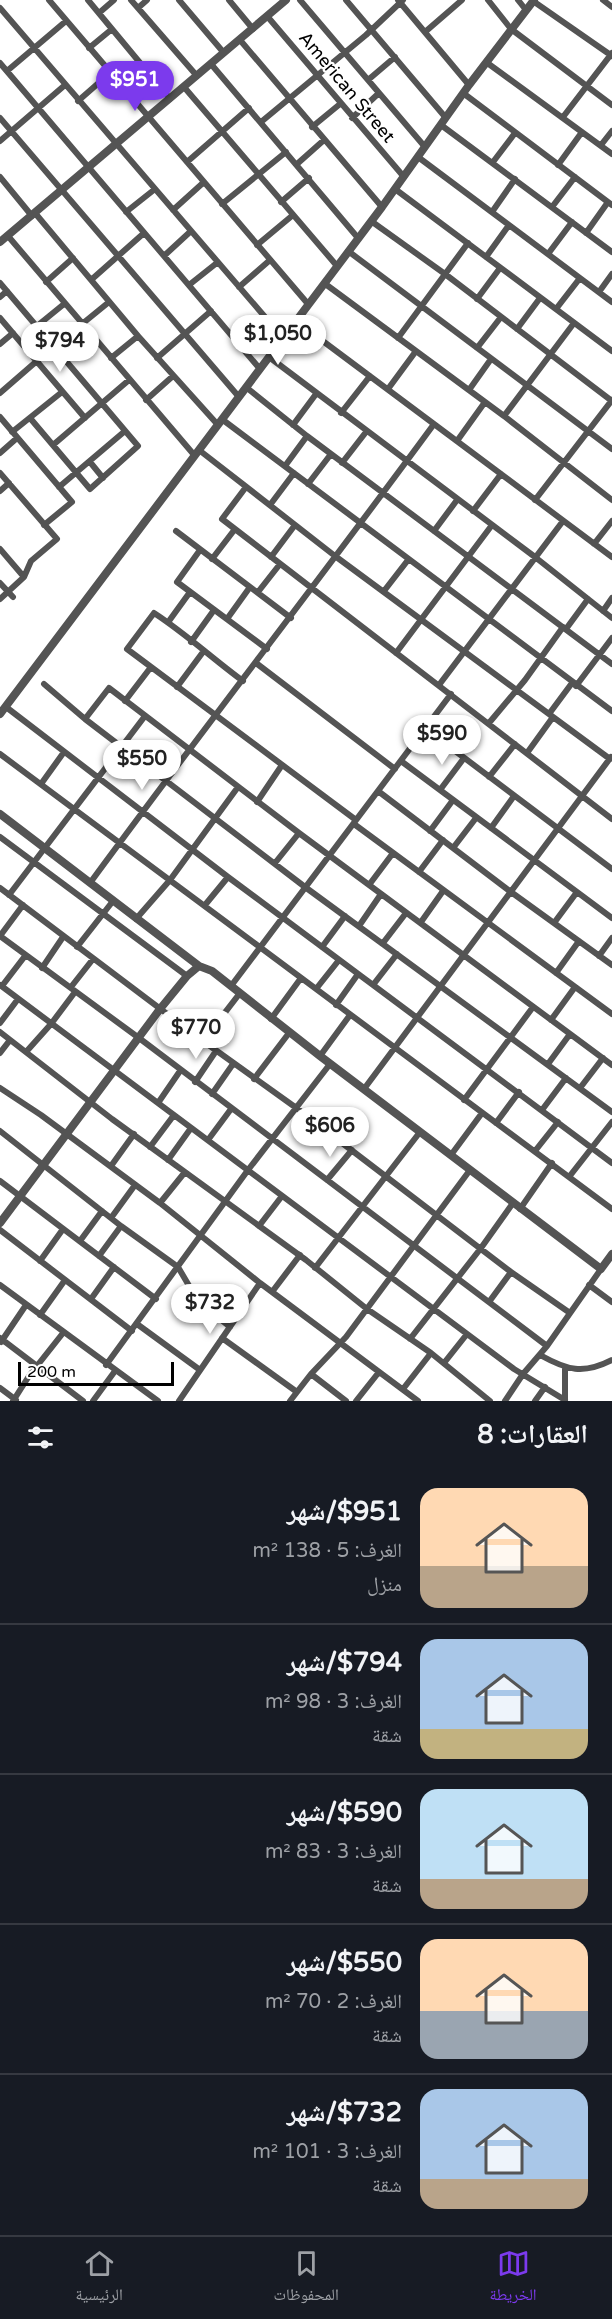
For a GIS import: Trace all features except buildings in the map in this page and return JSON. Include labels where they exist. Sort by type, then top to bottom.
[{"type":"street","points":[[49,0],[308,304]]},
{"type":"street","points":[[88,0],[170,99]]},
{"type":"street","points":[[99,13],[114,0]]},
{"type":"street","points":[[131,0],[197,76]]},
{"type":"street","points":[[138,8],[147,0]]},
{"type":"street","points":[[179,0],[224,53]]},
{"type":"street","points":[[229,0],[253,28]]},
{"type":"street","points":[[300,0],[425,147]]},
{"type":"street","points":[[346,0],[395,57],[443,122],[492,162],[612,252]]},
{"type":"street","points":[[425,32],[462,0]]},
{"type":"street","points":[[488,0],[511,29],[612,105]]},
{"type":"street","points":[[518,0],[526,10]]},
{"type":"street","points":[[0,714],[382,207],[463,93],[534,0],[611,54],[563,117]]},
{"type":"street","points":[[603,0],[612,7]]},
{"type":"street","points":[[261,122],[371,30],[400,1],[469,85]]},
{"type":"street","points":[[0,242],[240,40],[281,2]]},
{"type":"street","points":[[0,8],[283,338]]},
{"type":"street","name":"American Street","points":[[267,16],[404,177]]},
{"type":"street","points":[[7,71],[66,21]]},
{"type":"street","points":[[89,48],[112,29]]},
{"type":"street","points":[[240,40],[382,207]]},
{"type":"street","points":[[368,80],[395,57]]},
{"type":"street","points":[[486,62],[612,154]]},
{"type":"street","points":[[0,63],[260,369]]},
{"type":"street","points":[[211,64],[358,238]]},
{"type":"street","points":[[78,101],[110,73]]},
{"type":"street","points":[[0,141],[65,85]]},
{"type":"street","points":[[184,87],[337,266]]},
{"type":"street","points":[[352,118],[379,93]]},
{"type":"street","points":[[463,93],[610,204],[586,232]]},
{"type":"street","points":[[312,127],[340,104]]},
{"type":"street","points":[[187,162],[249,108]]},
{"type":"street","points":[[0,118],[239,397]]},
{"type":"street","points":[[601,145],[612,131]]},
{"type":"street","points":[[558,165],[582,132]]},
{"type":"street","points":[[492,162],[515,133]]},
{"type":"street","points":[[297,164],[324,140]]},
{"type":"street","points":[[222,204],[286,152]]},
{"type":"street","points":[[418,157],[612,302]]},
{"type":"street","points":[[0,177],[73,258],[173,376],[220,423],[285,466],[444,588],[612,711]]},
{"type":"street","points":[[552,207],[575,177]]},
{"type":"street","points":[[281,202],[309,178]]},
{"type":"street","points":[[492,212],[515,179]]},
{"type":"street","points":[[173,210],[204,182]]},
{"type":"street","points":[[0,189],[6,184]]},
{"type":"street","points":[[126,212],[155,189]]},
{"type":"street","points":[[395,189],[612,351]]},
{"type":"street","points":[[257,246],[293,215]]},
{"type":"street","points":[[371,221],[612,401],[535,500]]},
{"type":"street","points":[[549,254],[572,222]]},
{"type":"street","points":[[486,257],[510,225]]},
{"type":"street","points":[[165,255],[191,231]]},
{"type":"street","points":[[91,280],[144,233]]},
{"type":"street","points":[[8,236],[146,400],[197,453],[246,487],[609,760],[612,770]]},
{"type":"street","points":[[398,338],[468,243]]},
{"type":"street","points":[[348,251],[612,449]]},
{"type":"street","points":[[46,282],[73,258]]},
{"type":"street","points":[[239,287],[270,260]]},
{"type":"street","points":[[189,285],[218,262]]},
{"type":"street","points":[[477,299],[500,268]]},
{"type":"street","points":[[599,292],[612,274]]},
{"type":"street","points":[[556,309],[580,278]]},
{"type":"street","points":[[0,283],[138,447],[90,489],[30,418]]},
{"type":"street","points":[[324,283],[504,416],[612,500]]},
{"type":"street","points":[[0,297],[7,291]]},
{"type":"street","points":[[517,329],[540,298]]},
{"type":"street","points":[[82,324],[109,302]]},
{"type":"street","points":[[36,326],[64,304]]},
{"type":"street","points":[[157,358],[211,311]]},
{"type":"street","points":[[477,348],[501,317]]},
{"type":"street","points":[[0,318],[85,418]]},
{"type":"street","points":[[296,321],[612,557]]},
{"type":"street","points":[[504,416],[574,323]]},
{"type":"street","points":[[0,344],[13,333]]},
{"type":"street","points":[[111,358],[138,336]]},
{"type":"street","points":[[0,393],[53,346]]},
{"type":"street","points":[[388,389],[416,351]]},
{"type":"street","points":[[269,357],[535,557],[612,618]]},
{"type":"street","points":[[469,390],[491,358]]},
{"type":"street","points":[[146,400],[173,376]]},
{"type":"street","points":[[341,413],[370,376]]},
{"type":"street","points":[[53,445],[129,380]]},
{"type":"street","points":[[246,388],[382,493],[612,663]]},
{"type":"street","points":[[12,432],[62,392]]},
{"type":"street","points":[[293,425],[316,394]]},
{"type":"street","points":[[457,441],[485,402]]},
{"type":"street","points":[[0,417],[72,502],[44,525]]},
{"type":"street","points":[[90,883],[142,810],[291,618],[434,424]]},
{"type":"street","points":[[59,487],[125,431]]},
{"type":"street","points":[[342,462],[366,432]]},
{"type":"street","points":[[285,466],[308,436]]},
{"type":"street","points":[[0,453],[18,438]]},
{"type":"street","points":[[308,484],[331,454]]},
{"type":"street","points":[[90,462],[103,478]]},
{"type":"street","points":[[270,505],[294,473]]},
{"type":"street","points":[[0,474],[57,539],[30,561],[24,577],[10,595],[0,599]]},
{"type":"street","points":[[473,512],[501,474]]},
{"type":"street","points":[[0,491],[9,483]]},
{"type":"street","points":[[246,487],[222,519],[612,819]]},
{"type":"street","points":[[434,531],[457,500]]},
{"type":"street","points":[[439,685],[563,521]]},
{"type":"street","points":[[594,544],[612,521]]},
{"type":"street","points":[[272,557],[295,525]]},
{"type":"street","points":[[396,653],[492,525]]},
{"type":"street","points":[[212,559],[235,530]]},
{"type":"street","points":[[176,531],[291,618]]},
{"type":"street","points":[[0,549],[24,577]]},
{"type":"street","points":[[200,550],[177,582],[267,649]]},
{"type":"street","points":[[384,591],[408,560]]},
{"type":"street","points":[[258,592],[280,564]]},
{"type":"street","points":[[0,583],[10,595]]},
{"type":"street","points":[[227,619],[250,587]]},
{"type":"street","points":[[168,621],[190,592]]},
{"type":"street","points":[[489,723],[588,598]]},
{"type":"street","points":[[603,611],[612,598]]},
{"type":"street","points":[[191,642],[214,610]]},
{"type":"street","points":[[243,681],[203,652],[168,621],[154,613],[127,649],[282,765],[443,891],[612,1014]]},
{"type":"street","points":[[527,753],[574,684],[612,638]]},
{"type":"street","points":[[177,687],[203,652]]},
{"type":"street","points":[[256,663],[395,769]]},
{"type":"street","points":[[125,701],[151,667]]},
{"type":"street","points":[[44,684],[305,887],[612,1112]]},
{"type":"street","points":[[85,718],[109,688],[298,833],[612,1065]]},
{"type":"street","points":[[231,986],[451,694]]},
{"type":"street","points":[[6,707],[228,877],[419,1017],[612,1163]]},
{"type":"street","points":[[9,895],[145,716]]},
{"type":"street","points":[[426,729],[612,869]]},
{"type":"street","points":[[489,777],[515,744]]},
{"type":"street","points":[[41,784],[64,752]]},
{"type":"street","points":[[0,754],[612,1209]]},
{"type":"street","points":[[440,790],[464,758]]},
{"type":"street","points":[[364,1089],[609,760]]},
{"type":"street","points":[[401,761],[612,918]]},
{"type":"street","points":[[257,802],[282,765]]},
{"type":"street","points":[[136,919],[170,880],[238,788]]},
{"type":"street","points":[[378,791],[612,965]]},
{"type":"street","points":[[491,828],[513,796]]},
{"type":"street","points":[[430,831],[453,800]]},
{"type":"street","points":[[0,814],[199,966],[212,971],[289,1033],[601,1269]]},
{"type":"street","points":[[453,848],[476,818]]},
{"type":"street","points":[[275,863],[298,833]]},
{"type":"street","points":[[0,837],[187,976]]},
{"type":"street","points":[[419,872],[443,840]]},
{"type":"street","points":[[369,885],[393,853]]},
{"type":"street","points":[[205,906],[228,877]]},
{"type":"street","points":[[0,888],[570,1314]]},
{"type":"street","points":[[421,922],[443,891]]},
{"type":"street","points":[[554,923],[577,892]]},
{"type":"street","points":[[359,926],[381,894]]},
{"type":"street","points":[[77,947],[113,901]]},
{"type":"street","points":[[23,905],[0,936],[547,1346]]},
{"type":"street","points":[[383,943],[406,913]]},
{"type":"street","points":[[322,947],[345,916]]},
{"type":"street","points":[[42,968],[63,937]]},
{"type":"street","points":[[599,956],[612,938]]},
{"type":"street","points":[[556,973],[579,941]]},
{"type":"street","points":[[373,985],[397,954]]},
{"type":"street","points":[[25,956],[1,986],[390,1278],[523,1374],[565,1400]]},
{"type":"street","points":[[27,1052],[51,1024],[93,959]]},
{"type":"street","points":[[316,989],[339,960]]},
{"type":"street","points":[[0,1223],[160,1008],[187,976],[199,966]]},
{"type":"street","points":[[336,1005],[358,974]]},
{"type":"street","points":[[272,1019],[301,978]]},
{"type":"street","points":[[551,1020],[575,987]]},
{"type":"street","points":[[203,1041],[240,993]]},
{"type":"street","points":[[0,1023],[18,999]]},
{"type":"street","points":[[464,1100],[533,1007]]},
{"type":"street","points":[[320,1056],[350,1015]]},
{"type":"street","points":[[0,1032],[150,1147],[300,1255],[366,1309],[431,1353],[490,1401]]},
{"type":"street","points":[[254,1079],[289,1033]]},
{"type":"street","points":[[548,1064],[570,1034]]},
{"type":"street","points":[[0,1053],[10,1040]]},
{"type":"street","points":[[195,1082],[216,1051]]},
{"type":"street","points":[[580,1088],[603,1058]]},
{"type":"street","points":[[212,1094],[233,1064]]},
{"type":"street","points":[[106,1365],[248,1170],[330,1064]]},
{"type":"street","points":[[158,1103],[180,1071]]},
{"type":"street","points":[[542,1110],[566,1078]]},
{"type":"street","points":[[0,1088],[111,1166],[201,1234],[260,1283],[418,1401]]},
{"type":"street","points":[[496,1123],[519,1092]]},
{"type":"street","points":[[208,1140],[231,1108]]},
{"type":"street","points":[[451,1155],[482,1113]]},
{"type":"street","points":[[150,1147],[174,1115]]},
{"type":"street","points":[[535,1151],[558,1122]]},
{"type":"street","points":[[569,1177],[612,1122]]},
{"type":"street","points":[[168,1160],[191,1128]]},
{"type":"street","points":[[0,1131],[178,1267],[198,1301],[230,1327]]},
{"type":"street","points":[[315,1268],[420,1132]]},
{"type":"street","points":[[111,1166],[134,1134]]},
{"type":"street","points":[[327,1180],[352,1150]]},
{"type":"street","points":[[520,1209],[552,1163]]},
{"type":"street","points":[[290,1401],[340,1343],[470,1170]]},
{"type":"street","points":[[160,1203],[185,1172]]},
{"type":"street","points":[[0,1181],[156,1299]]},
{"type":"street","points":[[111,1218],[135,1185]]},
{"type":"street","points":[[259,1226],[282,1196]]},
{"type":"street","points":[[410,1339],[482,1248],[513,1203]]},
{"type":"street","points":[[80,1241],[102,1211]]},
{"type":"street","points":[[99,1256],[122,1226]]},
{"type":"street","points":[[40,1260],[63,1229]]},
{"type":"street","points":[[0,1230],[132,1331]]},
{"type":"street","points":[[505,1401],[523,1374],[540,1356],[612,1254]]},
{"type":"street","points":[[272,1292],[300,1255]]},
{"type":"street","points":[[91,1299],[114,1267]]},
{"type":"street","points":[[489,1302],[511,1272]]},
{"type":"street","points":[[40,1316],[65,1280]]},
{"type":"street","points":[[179,1401],[260,1283]]},
{"type":"street","points":[[589,1285],[612,1302]]},
{"type":"street","points":[[0,1286],[158,1401]]},
{"type":"street","points":[[26,1305],[1,1341],[83,1401]]},
{"type":"street","points":[[137,1324],[200,1370]]},
{"type":"street","points":[[0,1388],[15,1400],[63,1333]]},
{"type":"street","points":[[444,1363],[467,1334]]},
{"type":"street","points":[[222,1338],[297,1392]]},
{"type":"street","points":[[403,1389],[431,1353]]},
{"type":"street","points":[[540,1356],[565,1369],[595,1367],[612,1360]]},
{"type":"street","points":[[565,1369],[565,1400]]},
{"type":"street","points":[[93,1401],[115,1371]]},
{"type":"street","points":[[356,1401],[379,1371]]},
{"type":"street","points":[[311,1374],[346,1401]]},
{"type":"street","points":[[535,1401],[545,1387]]}]
